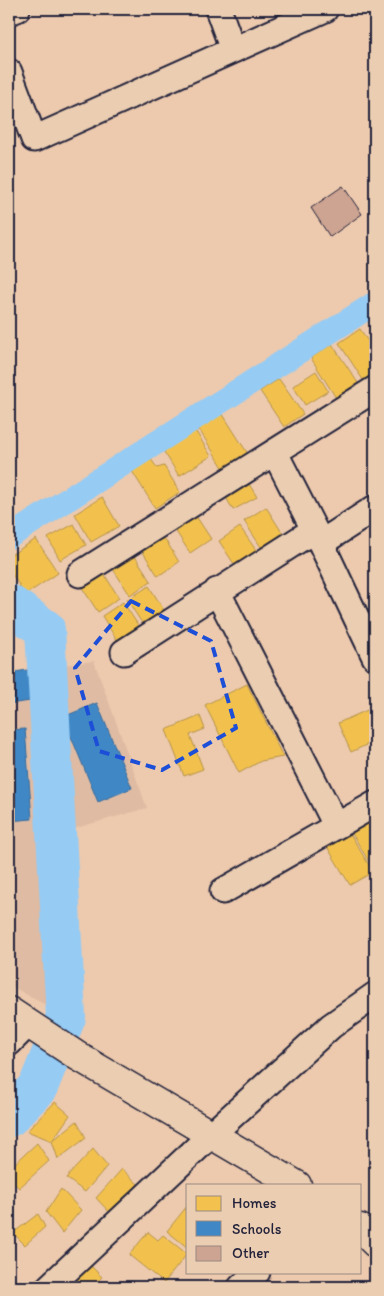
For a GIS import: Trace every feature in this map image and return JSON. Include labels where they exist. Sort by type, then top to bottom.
[{"type":"street","points":[[9,12],[17,9]]},
{"type":"street","points":[[218,9],[232,50]]},
{"type":"street","points":[[9,72],[34,139],[325,9]]},
{"type":"street","points":[[80,574],[375,389]]},
{"type":"street","points":[[274,453],[372,640]]},
{"type":"street","points":[[124,652],[217,591],[317,536],[375,508]]},
{"type":"street","points":[[217,591],[336,825]]},
{"type":"street","points":[[223,891],[375,804]]},
{"type":"street","points":[[49,1287],[212,1134],[331,1026],[375,995]]},
{"type":"street","points":[[9,1043],[18,1017],[79,1057],[295,1184]]},
{"type":"street","points":[[362,1230],[375,1243]]},
{"type":"street","points":[[241,1287],[254,1274]]},
{"type":"highlighted area","points":[[131,601],[211,641],[236,728],[162,770],[99,751],[75,668]]},
{"type":"shaded area","points":[[94,661],[147,808],[44,837],[51,1008],[9,985],[9,672]]},
{"type":"building: Homes","points":[[360,329],[375,352],[375,376],[365,383],[339,343]]},
{"type":"building: Homes","points":[[332,344],[358,383],[336,398],[311,358]]},
{"type":"building: Homes","points":[[316,371],[328,391],[305,405],[293,386]]},
{"type":"building: Homes","points":[[279,379],[303,414],[284,427],[260,391]]},
{"type":"building: Homes","points":[[222,413],[248,454],[224,469],[198,428]]},
{"type":"building: Homes","points":[[193,427],[211,456],[179,476],[161,447]]},
{"type":"building: Homes","points":[[151,459],[157,468],[164,466],[180,492],[155,508],[132,471]]},
{"type":"building: Homes","points":[[244,476],[257,497],[233,510],[222,490]]},
{"type":"building: Homes","points":[[102,497],[119,526],[91,542],[75,514]]},
{"type":"building: Homes","points":[[266,507],[283,534],[261,547],[244,521]]},
{"type":"building: Homes","points":[[194,513],[211,539],[190,553],[173,527]]},
{"type":"building: Homes","points":[[74,524],[86,545],[60,560],[48,538]]},
{"type":"building: Homes","points":[[240,527],[258,553],[236,567],[219,541]]},
{"type":"building: Homes","points":[[163,536],[179,562],[158,576],[141,549]]},
{"type":"building: Homes","points":[[36,539],[58,573],[25,595],[9,569],[9,556]]},
{"type":"building: Homes","points":[[134,555],[151,581],[130,595],[113,569]]},
{"type":"building: Homes","points":[[103,572],[119,598],[98,612],[81,586]]},
{"type":"building: Homes","points":[[149,586],[165,612],[144,626],[127,600]]},
{"type":"building: Homes","points":[[123,602],[140,628],[118,642],[102,616]]},
{"type":"building: Homes","points":[[247,684],[283,757],[261,761],[239,773],[205,705]]},
{"type":"building: Homes","points":[[372,708],[375,715],[375,741],[351,752],[338,723]]},
{"type":"building: Homes","points":[[200,716],[205,729],[190,735],[203,769],[184,776],[166,730]]},
{"type":"building: Homes","points":[[375,814],[375,869],[374,870],[350,830]]},
{"type":"building: Homes","points":[[346,827],[373,872],[350,885],[323,840]]},
{"type":"building: Homes","points":[[55,1102],[70,1115],[52,1141],[27,1131]]},
{"type":"building: Homes","points":[[77,1121],[86,1138],[58,1159],[52,1141]]},
{"type":"building: Homes","points":[[37,1143],[49,1161],[19,1188],[9,1178],[9,1169]]},
{"type":"building: Homes","points":[[93,1149],[107,1166],[85,1192],[66,1178]]},
{"type":"building: Homes","points":[[122,1169],[138,1184],[113,1216],[96,1198]]},
{"type":"building: Homes","points":[[61,1189],[81,1210],[62,1233],[46,1212]]},
{"type":"building: Homes","points":[[186,1207],[186,1246],[167,1231]]},
{"type":"building: Homes","points":[[38,1214],[45,1227],[25,1245],[13,1233]]},
{"type":"building: Homes","points":[[148,1232],[158,1240],[163,1235],[186,1253],[164,1283],[129,1255]]},
{"type":"building: Homes","points":[[84,1259],[102,1277],[92,1287],[57,1287]]},
{"type":"building: Schools","points":[[33,669],[38,700],[9,704],[9,673]]},
{"type":"building: Schools","points":[[97,703],[132,788],[98,802],[63,717]]},
{"type":"building: Schools","points":[[25,729],[32,819],[9,821],[9,730]]},
{"type":"building: Other","points":[[343,186],[362,214],[330,237],[311,208]]},
{"type":"waterway","points":[[9,537],[375,303]]},
{"type":"waterway","points":[[9,604],[45,629],[66,1017],[38,1087],[9,1117]]}]
